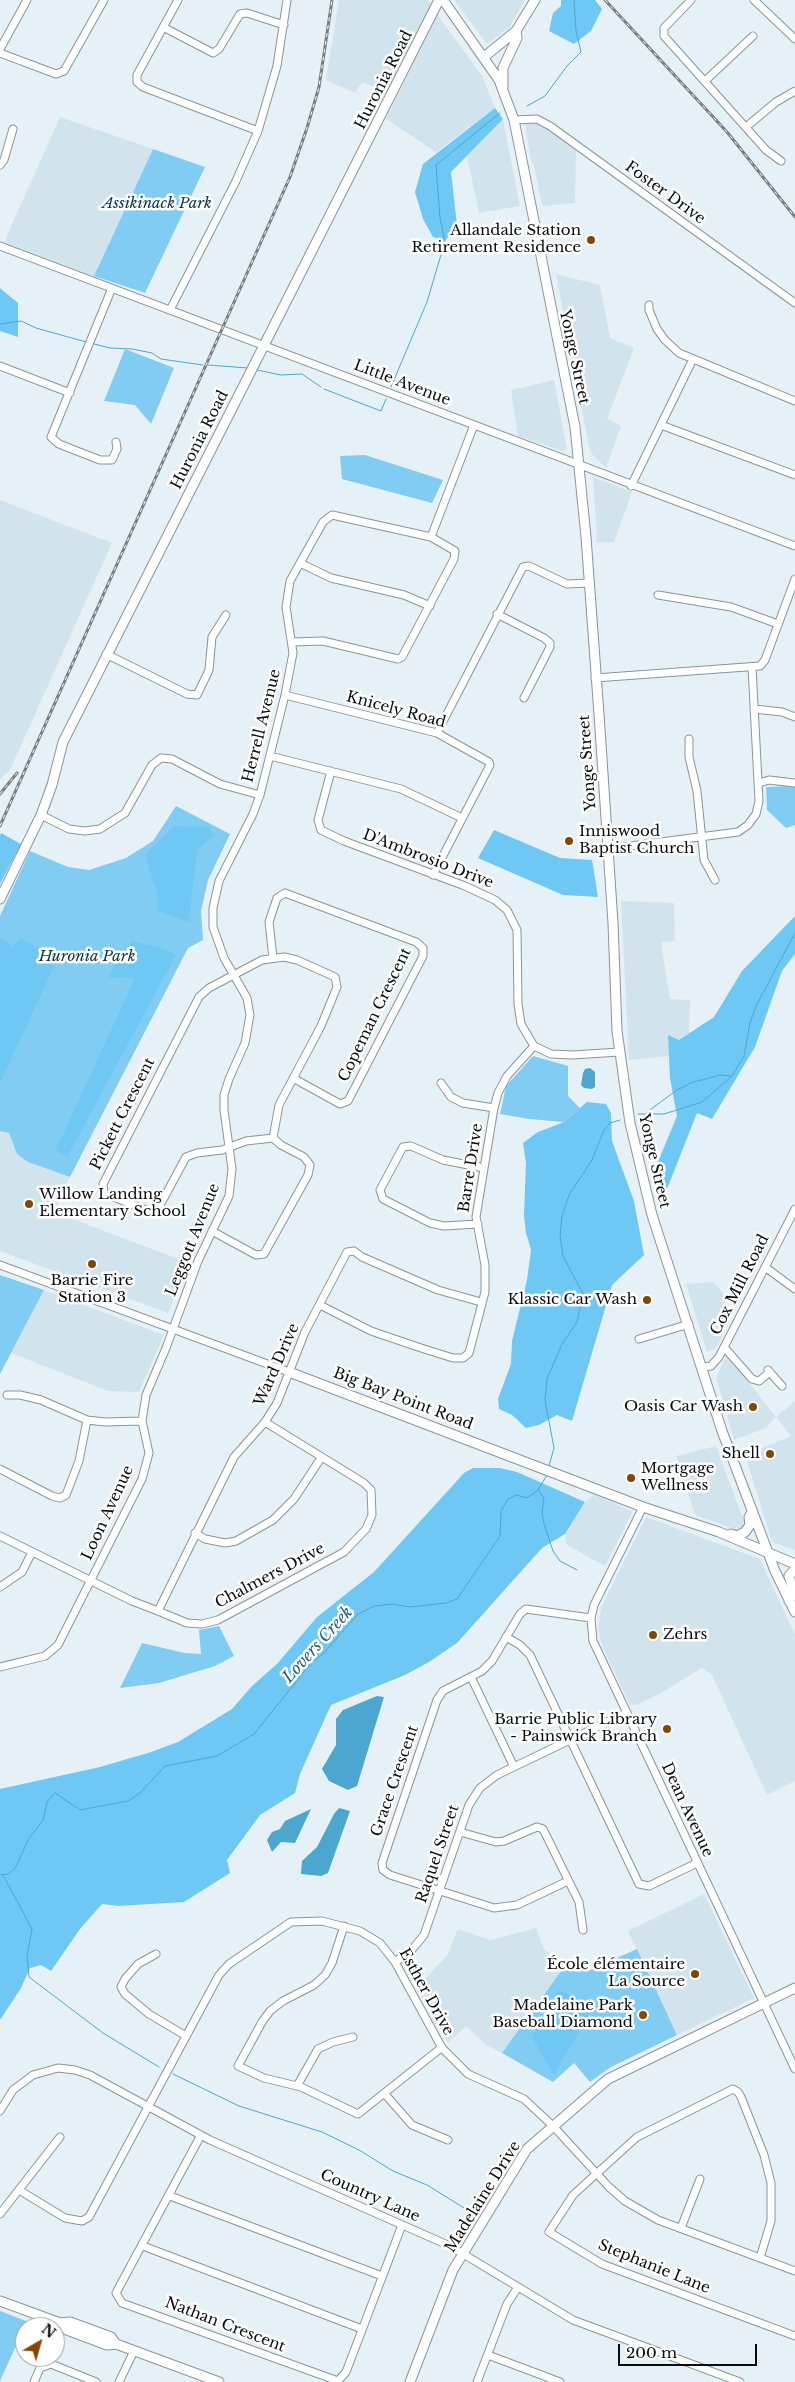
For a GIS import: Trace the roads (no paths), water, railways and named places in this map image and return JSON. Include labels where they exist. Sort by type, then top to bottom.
[{"type":"main road","name":"Yonge Street","points":[[441,0],[484,57],[504,90],[514,120],[574,424],[580,465],[589,583],[608,849],[619,1052],[630,1123],[648,1203],[703,1367],[722,1431],[768,1552],[795,1612]]},
{"type":"main road","name":"Huronia Road","points":[[0,899],[41,815],[52,785],[63,742],[106,654],[441,0]]},
{"type":"main road","points":[[484,57],[516,31],[535,0]]},
{"type":"main road","points":[[504,90],[503,68],[516,38],[516,31]]},
{"type":"main road","name":"Big Bay Point Road","points":[[289,1372],[532,1463],[643,1507],[719,1532],[795,1564]]},
{"type":"main road","points":[[719,1532],[741,1535],[750,1525],[749,1517],[752,1512]]},
{"type":"main road","points":[[790,1601],[794,1592],[789,1576],[795,1569]]},
{"type":"main road","name":"Madelaine Drive","points":[[410,2382],[453,2270],[523,2154],[608,2078],[795,1988]]},
{"type":"main road","points":[[0,2301],[60,2323],[70,2322],[111,2337],[116,2344],[219,2382]]},
{"type":"street","points":[[0,49],[27,0]]},
{"type":"street","points":[[0,53],[56,74],[64,71],[104,0]]},
{"type":"street","points":[[178,0],[137,75],[136,78],[140,85],[258,131]]},
{"type":"street","points":[[170,310],[236,181],[258,131],[276,72],[287,0]]},
{"type":"street","points":[[691,0],[664,28],[666,39],[766,150],[781,161]]},
{"type":"street","points":[[754,0],[795,39]]},
{"type":"street","points":[[163,27],[213,53],[220,49],[240,14],[246,13],[284,25]]},
{"type":"street","points":[[705,81],[754,36]]},
{"type":"street","points":[[746,127],[780,100],[795,91]]},
{"type":"street","name":"Foster Drive","points":[[514,120],[537,119],[550,126],[795,303]]},
{"type":"street","points":[[0,165],[4,160],[12,129]]},
{"type":"street","name":"Little Avenue","points":[[0,246],[631,486],[795,546]]},
{"type":"street","points":[[112,288],[51,437],[58,444],[100,460],[112,460],[117,449],[116,442]]},
{"type":"street","points":[[649,305],[649,310],[665,340],[679,353],[795,401]]},
{"type":"street","points":[[631,486],[693,359]]},
{"type":"street","points":[[0,366],[70,393]]},
{"type":"street","points":[[292,642],[323,641],[400,658],[405,653],[455,555],[452,548],[431,537],[474,425]]},
{"type":"street","points":[[661,425],[795,475]]},
{"type":"street","name":"Herrell Avenue","points":[[41,815],[69,829],[85,831],[100,829],[125,814],[152,765],[161,758],[172,759],[220,784],[260,795],[292,660],[292,642],[286,597],[290,581],[323,522],[332,515],[431,537]]},
{"type":"street","points":[[300,563],[331,578],[404,595],[430,606]]},
{"type":"street","points":[[437,733],[518,573],[527,566],[567,584],[589,583]]},
{"type":"street","points":[[595,678],[760,666],[764,662],[795,578]]},
{"type":"street","points":[[658,595],[732,607],[778,624]]},
{"type":"street","points":[[497,614],[544,638],[550,644],[524,698]]},
{"type":"street","points":[[106,654],[187,694],[197,695],[209,670],[212,637],[226,615]]},
{"type":"street","points":[[608,849],[738,832],[748,825],[758,808],[759,783],[752,667]]},
{"type":"street","name":"Knicely Road","points":[[284,695],[437,733],[489,762],[488,768],[433,875]]},
{"type":"street","points":[[754,709],[782,712],[795,716]]},
{"type":"street","points":[[689,739],[689,757],[697,791],[704,860],[715,880]]},
{"type":"street","points":[[270,756],[401,789],[462,818]]},
{"type":"street","name":"D'Ambrosio Drive","points":[[332,771],[318,820],[321,830],[344,841],[495,900],[507,910],[517,930],[518,1004],[521,1024],[534,1046]]},
{"type":"street","points":[[759,783],[770,780],[795,783]]},
{"type":"street","name":"Leggott Avenue","points":[[173,1328],[198,1261],[229,1196],[232,1183],[224,1095],[228,1079],[245,1043],[250,1015],[246,998],[224,958],[213,927],[213,908],[219,881],[253,814],[260,795]]},
{"type":"street","name":"Copeman Crescent","points":[[273,958],[269,922],[277,898],[285,893],[416,942],[423,948],[422,956],[348,1101],[340,1104],[293,1078]]},
{"type":"street","points":[[235,975],[262,960],[273,958],[297,960],[335,976],[337,987],[320,1026],[279,1105],[273,1138]]},
{"type":"street","name":"Pickett Crescent","points":[[229,1146],[186,1157],[159,1207],[150,1212],[104,1193],[103,1184],[199,998],[209,988],[235,975]]},
{"type":"street","points":[[534,1046],[551,1054],[573,1055],[619,1052]]},
{"type":"street","name":"Barre Drive","points":[[320,1305],[371,1331],[453,1358],[463,1358],[469,1353],[485,1292],[485,1265],[476,1217],[494,1108],[498,1093],[507,1076],[524,1054],[534,1046]]},
{"type":"street","points":[[441,1083],[451,1097],[463,1103],[494,1108]]},
{"type":"street","points":[[212,1231],[256,1255],[264,1254],[270,1247],[308,1175],[310,1165],[304,1157],[273,1138],[246,1141],[229,1146]]},
{"type":"street","points":[[478,1224],[444,1226],[430,1223],[383,1199],[380,1190],[403,1147],[411,1146],[443,1160],[484,1168]]},
{"type":"street","name":"Cox Mill Road","points":[[703,1367],[711,1366],[719,1357],[795,1208]]},
{"type":"street","name":"Ward Drive","points":[[158,1611],[234,1457],[266,1422],[277,1403],[305,1332],[347,1252],[354,1251],[362,1257],[438,1290],[481,1302]]},
{"type":"street","name":"Big Bay Point Road","points":[[0,1265],[289,1372]]},
{"type":"street","points":[[766,1266],[795,1289]]},
{"type":"street","points":[[639,1339],[689,1324]]},
{"type":"street","name":"Loon Avenue","points":[[0,1667],[45,1656],[58,1645],[91,1581],[142,1478],[148,1453],[142,1421],[146,1395],[173,1328]]},
{"type":"street","points":[[724,1347],[752,1380],[759,1381],[769,1371],[782,1386]]},
{"type":"street","points":[[7,1395],[20,1395],[41,1400],[87,1420],[105,1422],[142,1421]]},
{"type":"street","points":[[0,1469],[60,1498],[66,1494],[71,1485],[79,1460],[87,1420]]},
{"type":"street","name":"Chalmers Drive","points":[[0,1536],[91,1581],[187,1623],[202,1624],[218,1620],[344,1552],[355,1543],[366,1529],[372,1515],[371,1490],[364,1483],[320,1458],[266,1422]]},
{"type":"street","points":[[196,1533],[204,1539],[225,1543],[236,1541],[273,1520],[294,1499],[320,1458]]},
{"type":"street","name":"Dean Avenue","points":[[643,1507],[597,1599],[591,1618],[591,1634],[595,1648],[795,2069]]},
{"type":"street","points":[[0,1587],[22,1572],[32,1552]]},
{"type":"street","name":"Grace Crescent","points":[[568,1881],[524,1903],[505,1908],[483,1906],[386,1873],[382,1863],[436,1700],[446,1688],[471,1677],[492,1661],[520,1614],[526,1609],[591,1618]]},
{"type":"street","points":[[506,1637],[520,1645],[530,1655],[639,1884],[649,1886],[697,1863]]},
{"type":"street","points":[[471,1677],[514,1767]]},
{"type":"street","name":"Raquel Street","points":[[395,1962],[410,1952],[422,1939],[475,1794],[491,1779],[626,1713]]},
{"type":"street","points":[[460,1832],[490,1842],[500,1842],[533,1828],[540,1827],[545,1832],[578,1902],[582,1930]]},
{"type":"street","name":"Esther Drive","points":[[19,2190],[66,2218],[82,2221],[89,2217],[219,1975],[229,1964],[292,1922],[322,1921],[344,1926],[374,1938],[386,1949],[395,1962],[441,2048],[468,2074],[524,2100],[553,2126],[615,2193],[634,2207],[681,2228],[795,2271]]},
{"type":"street","points":[[344,1926],[326,1973],[314,1985],[283,2001],[270,2011],[238,2066],[266,2079],[296,2086],[358,2114],[441,2048]]},
{"type":"street","points":[[156,1954],[138,1964],[125,1979],[122,1987],[125,1994],[149,2014],[186,2036]]},
{"type":"street","points":[[296,2086],[318,2049],[333,2042],[354,2037]]},
{"type":"street","name":"Country Lane","points":[[0,2111],[13,2090],[24,2079],[33,2074],[58,2068],[75,2070],[90,2075],[201,2135],[463,2253],[579,2322],[740,2382]]},
{"type":"street","points":[[596,2174],[642,2134],[728,2090],[735,2090],[740,2094],[763,2151],[771,2183],[771,2221],[760,2258]]},
{"type":"street","points":[[384,2093],[412,2125],[448,2140]]},
{"type":"street","name":"Nathan Crescent","points":[[201,2135],[170,2196],[116,2293],[118,2299],[124,2304],[338,2381],[344,2377],[402,2225]]},
{"type":"street","points":[[0,2214],[60,2137]]},
{"type":"street","name":"Stephanie Lane","points":[[596,2174],[570,2198],[549,2232],[602,2264],[795,2336]]},
{"type":"street","points":[[681,2228],[700,2179]]},
{"type":"street","points":[[170,2196],[382,2276]]},
{"type":"street","points":[[143,2246],[362,2329]]},
{"type":"street","points":[[478,2382],[507,2304],[518,2287]]},
{"type":"street","points":[[119,2382],[134,2351]]},
{"type":"street","points":[[488,2355],[560,2382]]},
{"type":"street","points":[[34,2382],[40,2368],[51,2364],[96,2382]]},
{"type":"waterway","points":[[527,106],[545,96],[567,66],[581,52],[576,31],[574,0]]},
{"type":"waterway","points":[[391,387],[427,302],[445,241],[440,218],[436,165],[500,113]]},
{"type":"waterway","points":[[0,324],[21,321],[36,328],[86,342]]},
{"type":"waterway","points":[[94,344],[110,348],[132,349],[152,353],[161,359],[203,365]]},
{"type":"waterway","points":[[208,365],[248,368]]},
{"type":"waterway","points":[[257,370],[281,375],[302,374],[321,387]]},
{"type":"waterway","points":[[324,389],[381,411],[386,399]]},
{"type":"waterway","name":"Lovers Creek","points":[[638,1114],[664,1114],[702,1102],[732,1076],[744,1056],[750,1023],[756,1006],[795,933]]},
{"type":"waterway","points":[[647,1112],[677,1090],[693,1082],[721,1075],[731,1076]]},
{"type":"waterway","name":"Lovers Creek","points":[[549,1466],[554,1448],[545,1400],[547,1379],[562,1344],[577,1322],[583,1294],[563,1256],[560,1236],[562,1216],[569,1195],[592,1160],[604,1130],[610,1123],[620,1120]]},
{"type":"waterway","name":"Lovers Creek","points":[[0,1875],[9,1874],[16,1867],[28,1840],[43,1820],[47,1802],[55,1793],[80,1810],[128,1801],[140,1793],[165,1766],[217,1756],[254,1734],[312,1662],[324,1653],[358,1614],[375,1606],[392,1604],[410,1607],[446,1603],[457,1599],[500,1536],[501,1511],[508,1499],[517,1495],[527,1498],[538,1490],[547,1475]]},
{"type":"waterway","points":[[538,1490],[544,1498],[542,1512],[544,1524],[553,1551],[560,1561],[577,1570]]},
{"type":"waterway","points":[[3,1875],[32,1929],[27,1956],[29,1977],[103,2033],[159,2067]]},
{"type":"waterway","points":[[173,2074],[239,2106],[322,2132],[359,2150],[393,2171],[427,2185],[469,2211]]},
{"type":"railway","points":[[0,826],[290,177],[319,87],[332,0]]},
{"type":"railway","points":[[605,0],[727,132],[795,217]]},
{"type":"railway","points":[[0,794],[17,773]]},
{"type":"place","name":"Allandale Station Retirement Residence","points":[[591,240]]},
{"type":"place","name":"Inniswood Baptist Church","points":[[569,841]]},
{"type":"place","name":"Willow Landing Elementary School","points":[[29,1204]]},
{"type":"place","name":"Barrie Fire Station 3","points":[[92,1264]]},
{"type":"place","name":"Klassic Car Wash","points":[[647,1300]]},
{"type":"place","name":"Oasis Car Wash","points":[[753,1407]]},
{"type":"place","name":"Shell","points":[[770,1454]]},
{"type":"place","name":"Mortgage Wellness","points":[[631,1478]]},
{"type":"place","name":"Zehrs","points":[[653,1635]]},
{"type":"place","name":"Barrie Public Library - Painswick Branch","points":[[667,1729]]},
{"type":"place","name":"École élémentaire La Source","points":[[695,1974]]},
{"type":"place","name":"Madelaine Park Baseball Diamond","points":[[643,2015]]},
{"type":"park label","name":"Assikinack Park","points":[[157,204]]},
{"type":"park label","name":"Huronia Park","points":[[87,957]]}]
